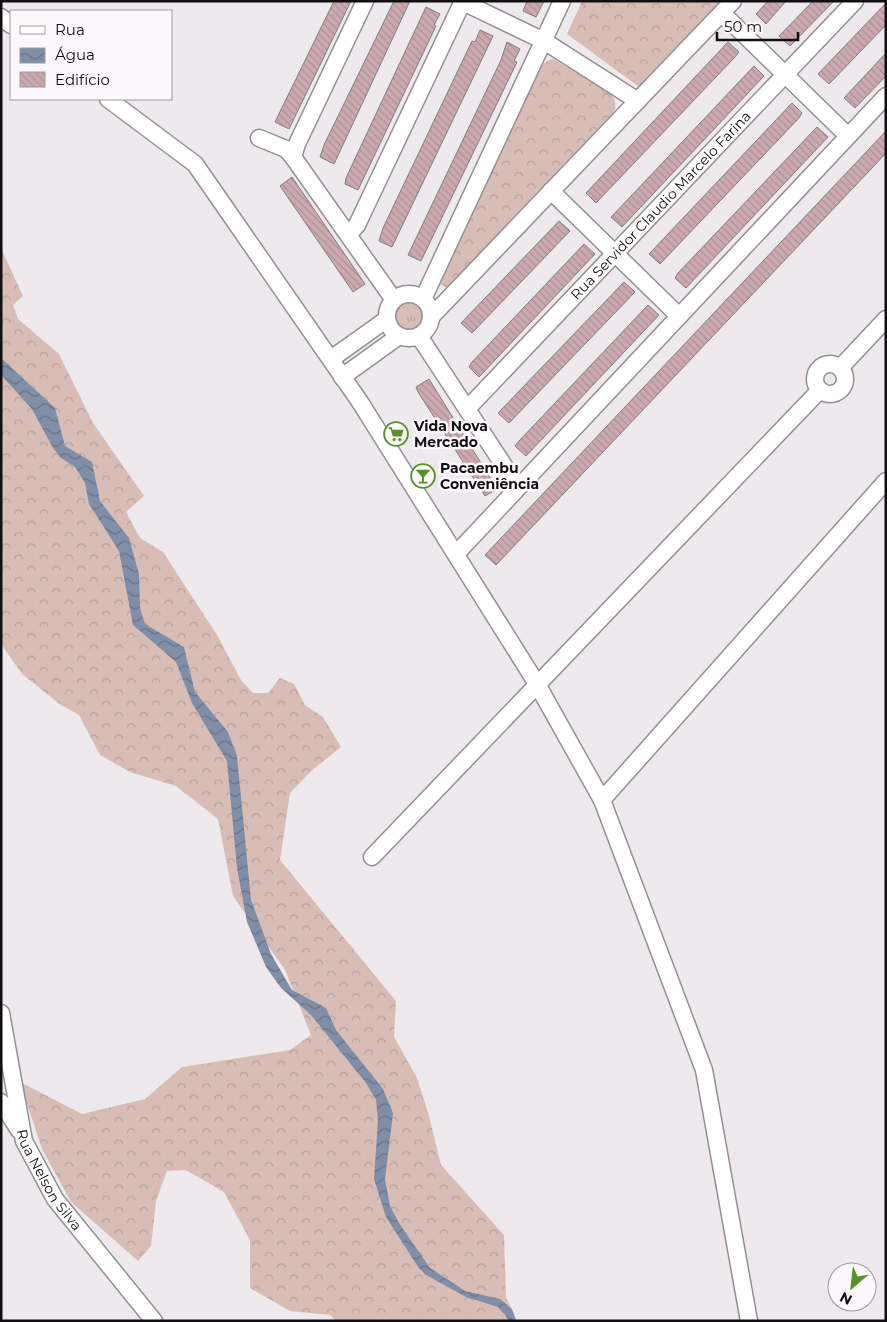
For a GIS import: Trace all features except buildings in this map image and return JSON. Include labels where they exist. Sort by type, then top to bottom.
[{"type":"street","points":[[293,157],[297,144],[366,1]]},
{"type":"street","points":[[423,299],[562,1]]},
{"type":"street","name":"Rua Servidor Claudio Marcelo Farina","points":[[467,409],[855,1]]},
{"type":"street","points":[[349,234],[357,225],[462,2],[544,41],[638,101]]},
{"type":"street","points":[[432,317],[429,306],[423,299],[413,294],[406,294],[394,300],[388,312],[387,320],[394,332],[406,338],[419,336],[429,327],[432,317],[727,7],[785,75],[848,136]]},
{"type":"street","points":[[456,554],[886,96]]},
{"type":"street","points":[[109,100],[195,164],[331,359],[456,554],[537,684],[602,800],[704,1070],[749,1321]]},
{"type":"street","points":[[259,138],[286,149],[293,157],[394,300]]},
{"type":"street","points":[[551,191],[679,316]]},
{"type":"street","points":[[372,857],[820,390],[815,377],[819,369],[831,364],[840,368],[886,319]]},
{"type":"street","points":[[331,359],[387,320]]},
{"type":"street","points":[[342,377],[399,336]]},
{"type":"street","points":[[419,336],[518,487]]},
{"type":"street","points":[[602,800],[886,481]]},
{"type":"street","name":"Rua Nelson Silva","points":[[1,1013],[23,1135],[54,1199],[154,1321]]},
{"type":"street","points":[[1,1102],[23,1135]]},
{"type":"green space","points":[[582,1],[722,1],[646,92],[567,34]]},
{"type":"green space","points":[[553,59],[611,93],[615,104],[614,113],[530,200],[451,290],[440,284],[534,78],[543,64]]},
{"type":"green space","points":[[1,248],[23,296],[13,305],[18,319],[59,354],[93,423],[144,496],[126,512],[140,538],[163,552],[217,635],[241,680],[253,693],[268,693],[280,678],[294,684],[305,705],[323,717],[341,747],[310,772],[290,793],[280,860],[396,1001],[394,1037],[417,1078],[441,1165],[504,1235],[506,1297],[517,1321],[336,1321],[330,1315],[290,1311],[250,1288],[250,1240],[224,1192],[186,1170],[167,1171],[156,1201],[151,1246],[138,1261],[71,1202],[42,1149],[20,1082],[82,1114],[145,1099],[182,1067],[290,1050],[311,1035],[285,970],[233,896],[218,819],[176,786],[130,772],[100,755],[79,715],[61,705],[22,674],[1,644]]},
{"type":"green space","points":[[409,303],[419,307],[423,317],[419,327],[409,331],[399,327],[395,317],[399,307]]},
{"type":"water","points":[[1,358],[55,408],[65,446],[92,462],[100,501],[129,538],[139,574],[140,608],[145,624],[184,647],[195,692],[228,732],[237,756],[251,900],[271,954],[292,990],[326,1008],[336,1030],[383,1089],[393,1113],[385,1179],[390,1206],[399,1223],[430,1268],[465,1291],[500,1299],[512,1309],[516,1321],[508,1321],[498,1307],[466,1297],[426,1275],[418,1267],[386,1217],[374,1179],[378,1120],[376,1100],[366,1083],[311,1015],[281,988],[266,967],[247,922],[237,868],[227,761],[192,703],[176,662],[133,625],[119,551],[89,504],[85,483],[75,467],[61,458],[53,448],[32,409],[1,375]]},
{"type":"place","name":"Vida Nova Mercado","points":[[396,434]]},
{"type":"place","name":"Pacaembu Conveniência","points":[[423,476]]}]
